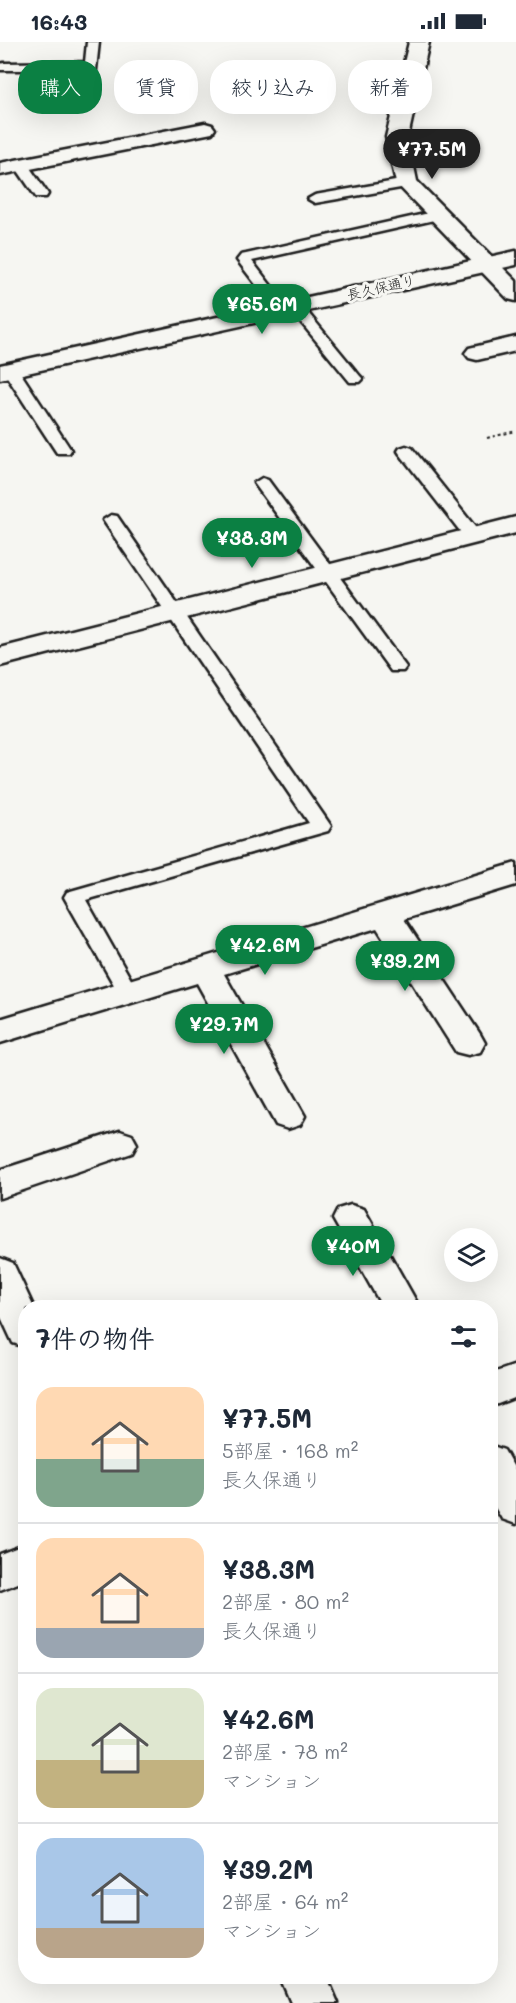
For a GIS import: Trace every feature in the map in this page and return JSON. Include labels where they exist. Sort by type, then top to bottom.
[{"type":"street","points":[[419,42],[397,137],[407,183],[516,294]]},
{"type":"street","points":[[10,167],[205,129]]},
{"type":"street","name":"長久保通り","points":[[5,370],[516,258]]},
{"type":"street","points":[[477,352],[516,344]]},
{"type":"street","points":[[0,657],[516,525]]},
{"type":"street","points":[[0,1031],[516,874]]},
{"type":"street","points":[[384,914],[468,1043]]},
{"type":"street","points":[[204,969],[288,1116]]},
{"type":"street","points":[[0,1184],[120,1144]]},
{"type":"street","points":[[351,1220],[397,1300]]},
{"type":"street","points":[[0,1273],[18,1314]]},
{"type":"street","points":[[498,1388],[516,1381]]},
{"type":"street","points":[[498,1476],[516,1507]]},
{"type":"street","points":[[0,1572],[18,1565]]},
{"type":"street","points":[[306,1984],[315,2003]]},
{"type":"lane","points":[[4,68],[91,71],[93,42]]},
{"type":"lane","points":[[10,167],[41,194]]},
{"type":"lane","points":[[315,199],[407,183]]},
{"type":"lane","points":[[355,379],[244,260],[438,215]]},
{"type":"lane","points":[[5,370],[63,450]]},
{"type":"lane","points":[[405,451],[473,536]]},
{"type":"lane","points":[[262,483],[398,667]]},
{"type":"lane","points":[[111,520],[321,826],[74,897],[128,992]]},
{"type":"path","points":[[487,438],[516,431]]}]
